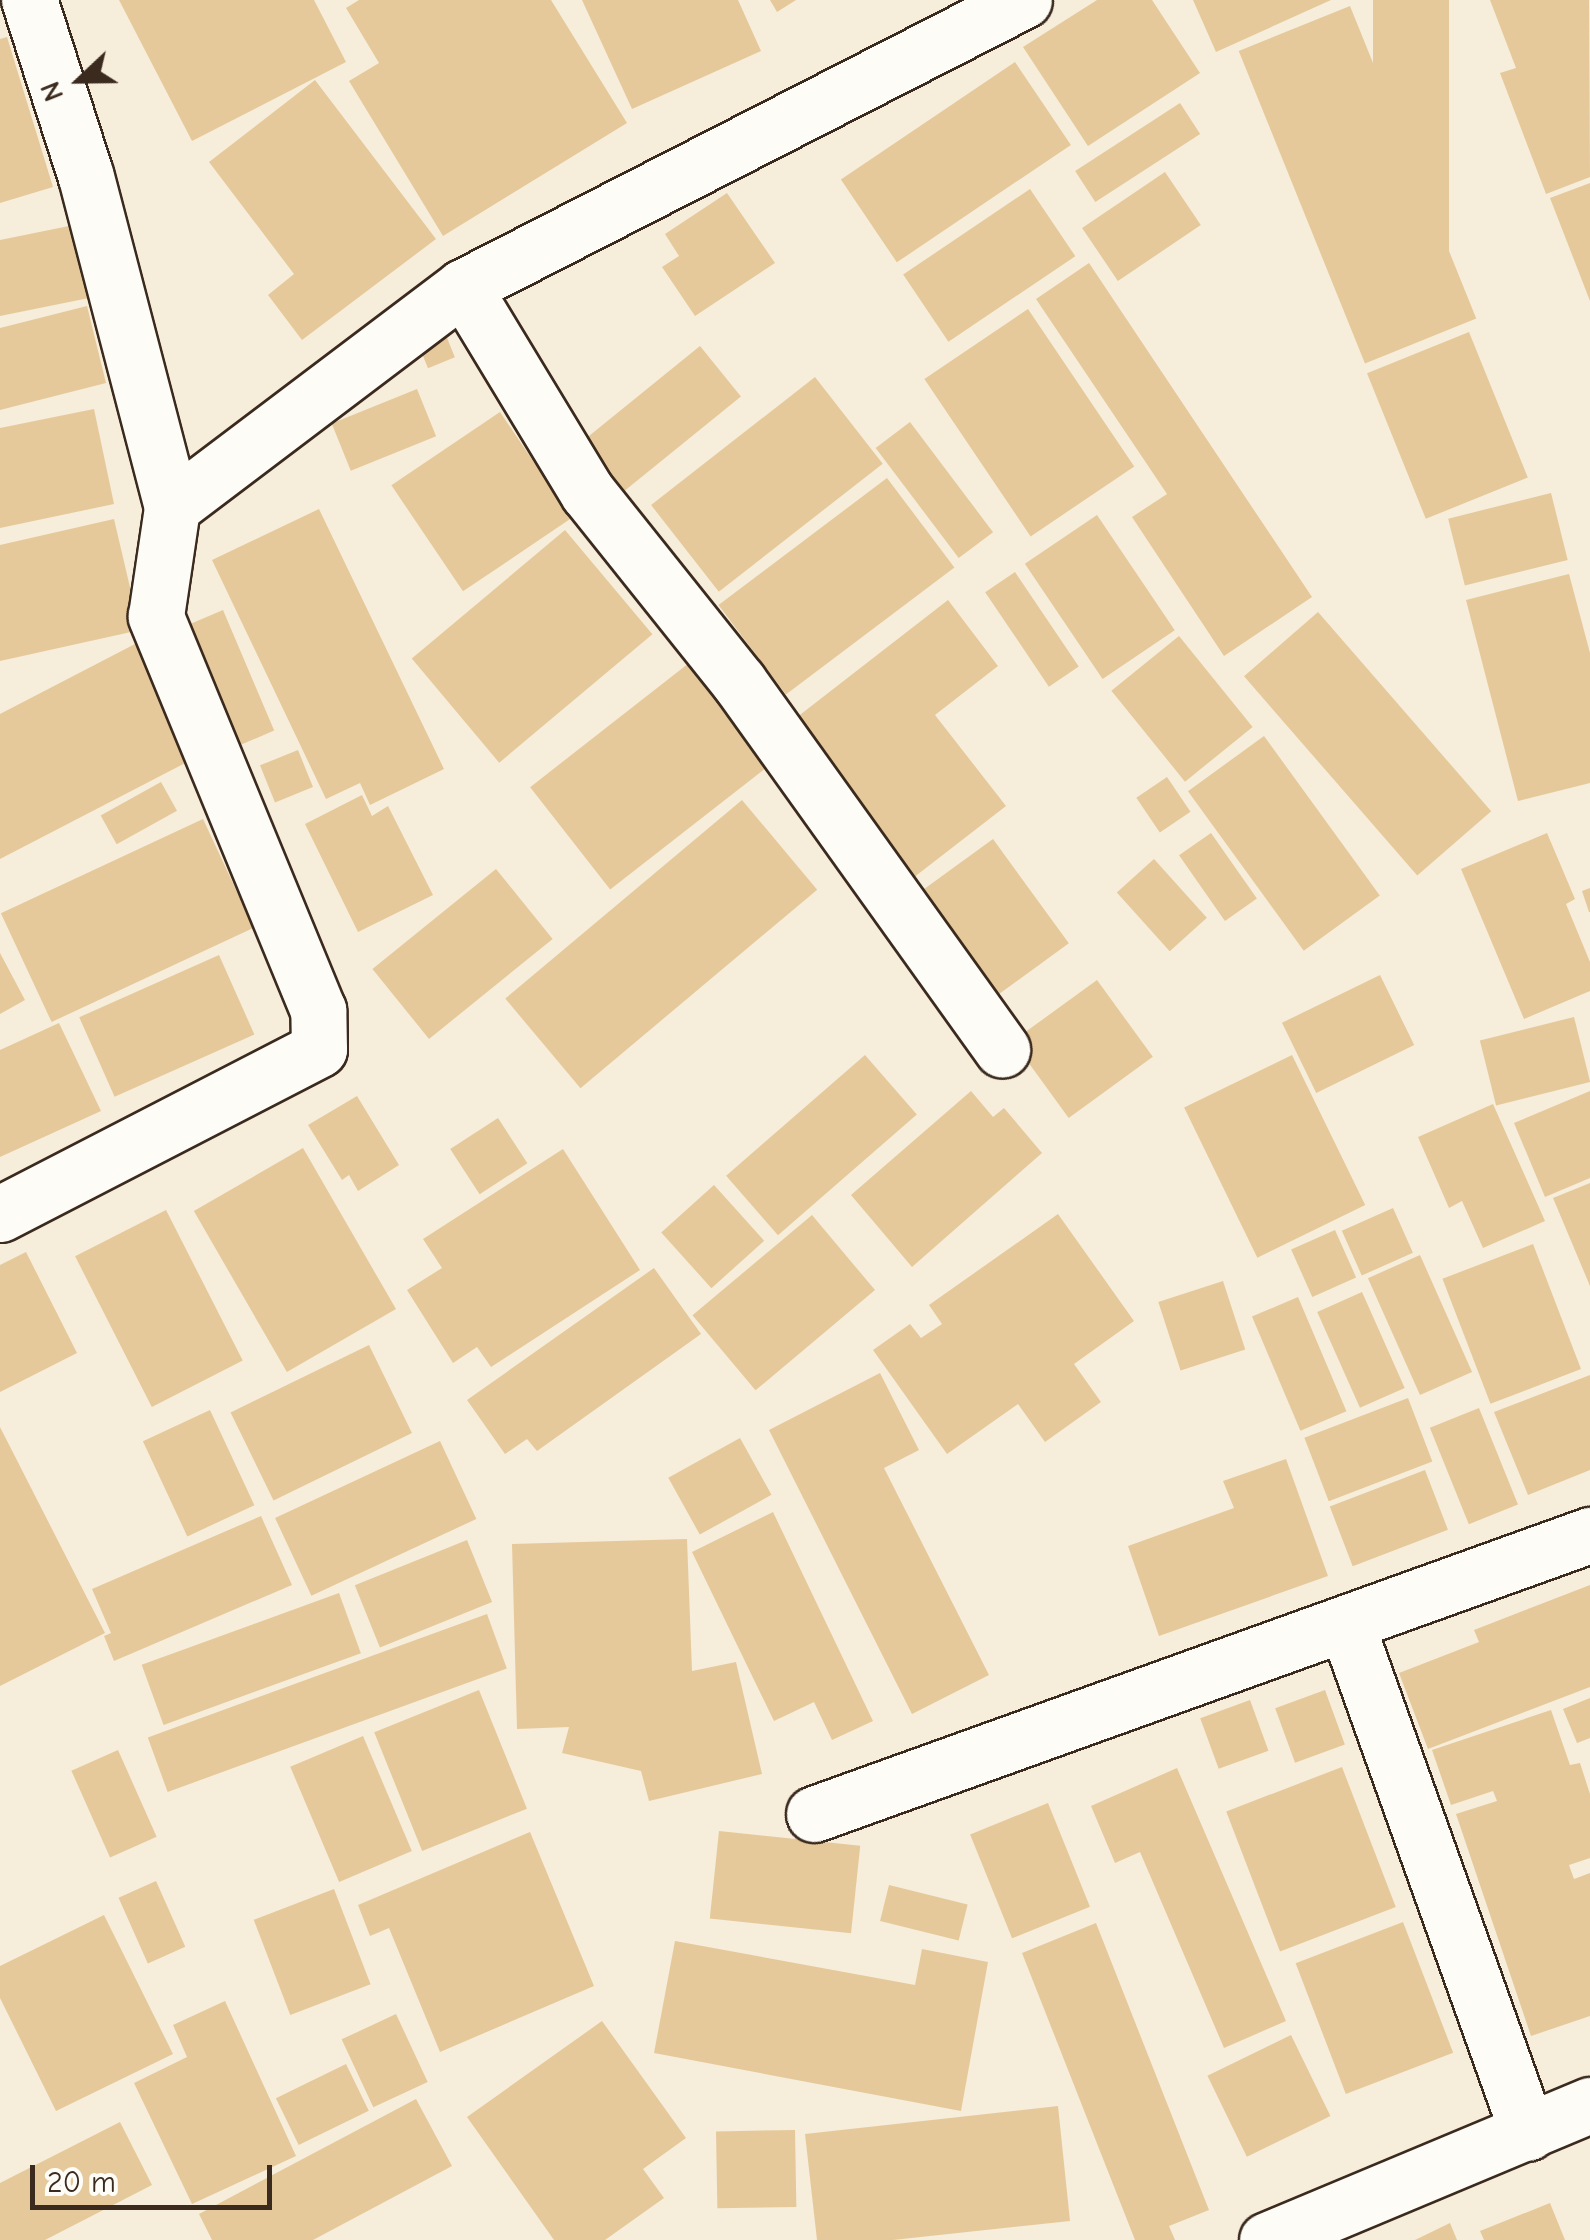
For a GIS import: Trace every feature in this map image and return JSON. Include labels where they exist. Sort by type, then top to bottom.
[{"type":"street","points":[[0,1214],[319,1049],[318,1010],[156,616],[172,507],[85,174],[28,0]]},
{"type":"street","points":[[172,507],[463,287],[1024,0]]},
{"type":"street","points":[[463,287],[588,493],[739,682],[1002,1050]]},
{"type":"street","points":[[814,1814],[1347,1626],[1590,1535]]},
{"type":"street","points":[[1347,1626],[1528,2132]]},
{"type":"street","points":[[1266,2240],[1337,2224],[1590,2105]]},
{"type":"building","points":[[119,0],[314,0],[346,62],[192,141]]},
{"type":"building","points":[[359,0],[551,0],[627,123],[443,236],[349,81],[379,63],[346,8]]},
{"type":"building","points":[[582,0],[738,0],[761,51],[632,109]]},
{"type":"building","points":[[770,0],[796,0],[777,12]]},
{"type":"building","points":[[1097,0],[1152,0],[1200,73],[1088,146],[1023,47]]},
{"type":"building","points":[[1193,0],[1331,0],[1216,52]]},
{"type":"building","points":[[1373,0],[1449,0],[1449,258],[1373,258]]},
{"type":"building","points":[[1490,0],[1589,0],[1590,177],[1546,194],[1500,73],[1516,68]]},
{"type":"building","points":[[1350,6],[1476,318],[1365,363],[1239,51]]},
{"type":"building","points":[[7,37],[53,187],[0,203],[0,39]]},
{"type":"building","points":[[1015,62],[1071,145],[897,262],[841,179]]},
{"type":"building","points":[[315,80],[436,239],[302,340],[268,295],[294,274],[209,162]]},
{"type":"building","points":[[1180,103],[1200,134],[1095,202],[1075,171]]},
{"type":"building","points":[[1165,172],[1201,225],[1118,281],[1082,228]]},
{"type":"building","points":[[1590,183],[1590,301],[1550,198]]},
{"type":"building","points":[[1030,189],[1075,256],[948,342],[903,275]]},
{"type":"building","points":[[727,193],[775,263],[695,316],[662,267],[679,256],[665,234]]},
{"type":"building","points":[[74,225],[89,298],[0,316],[0,240]]},
{"type":"building","points":[[1089,263],[1312,597],[1224,656],[1132,517],[1167,494],[1036,299]]},
{"type":"building","points":[[87,306],[106,383],[0,410],[0,328]]},
{"type":"building","points":[[1028,309],[1134,467],[1031,536],[924,379]]},
{"type":"building","points":[[441,323],[455,357],[428,368],[414,334]]},
{"type":"building","points":[[1469,332],[1528,478],[1426,519],[1367,373]]},
{"type":"building","points":[[700,346],[741,397],[621,493],[580,443]]},
{"type":"building","points":[[815,377],[883,464],[719,592],[651,505]]},
{"type":"building","points":[[417,389],[436,436],[351,471],[332,423]]},
{"type":"building","points":[[94,409],[114,504],[0,528],[0,428]]},
{"type":"building","points":[[500,412],[572,518],[463,591],[391,485]]},
{"type":"building","points":[[910,422],[993,532],[959,558],[876,448]]},
{"type":"building","points":[[887,478],[954,567],[786,694],[718,605]]},
{"type":"building","points":[[1551,493],[1568,560],[1465,586],[1448,519]]},
{"type":"building","points":[[319,509],[444,769],[370,805],[360,783],[326,799],[212,560]]},
{"type":"building","points":[[1097,515],[1175,630],[1103,679],[1025,564]]},
{"type":"building","points":[[114,519],[140,630],[0,661],[0,545]]},
{"type":"building","points":[[565,530],[652,634],[499,763],[412,659]]},
{"type":"building","points":[[1015,572],[1079,667],[1049,687],[985,592]]},
{"type":"building","points":[[1569,574],[1590,653],[1590,783],[1518,801],[1466,600]]},
{"type":"building","points":[[948,600],[998,666],[935,715],[1006,806],[913,878],[792,721]]},
{"type":"building","points":[[223,610],[274,731],[227,751],[176,630]]},
{"type":"building","points":[[1318,612],[1491,811],[1417,876],[1244,676]]},
{"type":"building","points":[[1179,636],[1253,727],[1185,782],[1111,691]]},
{"type":"building","points":[[135,644],[193,759],[0,859],[0,714]]},
{"type":"building","points":[[698,656],[778,758],[610,890],[530,787]]},
{"type":"building","points":[[1264,736],[1380,895],[1304,951],[1188,791]]},
{"type":"building","points":[[298,750],[313,787],[275,802],[260,765]]},
{"type":"building","points":[[1167,777],[1190,812],[1160,833],[1136,798]]},
{"type":"building","points":[[161,782],[177,811],[117,844],[101,815]]},
{"type":"building","points":[[362,795],[372,816],[388,806],[433,895],[358,932],[305,824]]},
{"type":"building","points":[[742,800],[817,890],[580,1088],[505,999]]},
{"type":"building","points":[[203,819],[254,928],[52,1022],[1,913]]},
{"type":"building","points":[[1211,833],[1257,899],[1225,921],[1179,855]]},
{"type":"building","points":[[1547,833],[1575,899],[1566,904],[1590,962],[1590,991],[1524,1019],[1461,869]]},
{"type":"building","points":[[993,839],[1069,943],[993,999],[917,894]]},
{"type":"building","points":[[1154,859],[1207,918],[1170,951],[1117,892]]},
{"type":"building","points":[[496,869],[553,939],[429,1039],[372,969]]},
{"type":"building","points":[[1590,888],[1590,912],[1589,912],[1582,891]]},
{"type":"building","points":[[0,953],[25,1000],[0,1014]]},
{"type":"building","points":[[219,955],[254,1034],[115,1097],[79,1017]]},
{"type":"building","points":[[1380,975],[1414,1045],[1316,1093],[1282,1023]]},
{"type":"building","points":[[1097,980],[1153,1057],[1069,1118],[1013,1041]]},
{"type":"building","points":[[1574,1017],[1590,1082],[1496,1105],[1480,1040]]},
{"type":"building","points":[[59,1023],[101,1111],[0,1157],[0,1050]]},
{"type":"building","points":[[865,1055],[917,1115],[778,1235],[726,1176]]},
{"type":"building","points":[[1292,1055],[1365,1205],[1257,1258],[1184,1108]]},
{"type":"building","points":[[971,1091],[993,1117],[1004,1108],[1042,1153],[912,1267],[851,1195]]},
{"type":"building","points":[[1590,1091],[1590,1178],[1545,1197],[1514,1123]]},
{"type":"building","points":[[357,1096],[399,1165],[358,1191],[349,1175],[342,1180],[308,1125]]},
{"type":"building","points":[[1493,1104],[1545,1221],[1483,1248],[1462,1201],[1449,1208],[1418,1137]]},
{"type":"building","points":[[498,1118],[527,1163],[480,1194],[450,1149]]},
{"type":"building","points":[[303,1148],[396,1309],[287,1372],[194,1211]]},
{"type":"building","points":[[563,1149],[640,1270],[491,1367],[477,1347],[453,1363],[407,1290],[442,1268],[423,1239]]},
{"type":"building","points":[[1590,1183],[1590,1286],[1553,1198]]},
{"type":"building","points":[[714,1185],[764,1241],[711,1288],[661,1233]]},
{"type":"building","points":[[1393,1208],[1413,1253],[1362,1276],[1342,1231]]},
{"type":"building","points":[[166,1210],[243,1361],[152,1407],[75,1256]]},
{"type":"building","points":[[1058,1214],[1134,1321],[1074,1364],[1101,1402],[1045,1442],[1018,1404],[947,1454],[873,1350],[910,1324],[921,1338],[942,1324],[929,1305]]},
{"type":"building","points":[[812,1215],[875,1290],[755,1390],[692,1315]]},
{"type":"building","points":[[1335,1230],[1356,1278],[1312,1297],[1291,1250]]},
{"type":"building","points":[[1533,1244],[1581,1369],[1490,1404],[1442,1279]]},
{"type":"building","points":[[26,1252],[77,1353],[0,1392],[0,1265]]},
{"type":"building","points":[[1420,1255],[1472,1372],[1420,1395],[1368,1278]]},
{"type":"building","points":[[654,1268],[701,1334],[537,1451],[527,1439],[505,1454],[467,1400]]},
{"type":"building","points":[[1223,1281],[1245,1349],[1181,1370],[1158,1302]]},
{"type":"building","points":[[1362,1292],[1405,1388],[1360,1408],[1317,1312]]},
{"type":"building","points":[[1298,1297],[1346,1411],[1300,1431],[1252,1317]]},
{"type":"building","points":[[369,1345],[412,1433],[274,1501],[231,1413]]},
{"type":"building","points":[[880,1373],[919,1450],[884,1468],[989,1675],[912,1714],[769,1430]]},
{"type":"building","points":[[1590,1375],[1590,1470],[1528,1495],[1494,1412]]},
{"type":"building","points":[[1408,1398],[1432,1461],[1329,1501],[1304,1438]]},
{"type":"building","points":[[1479,1408],[1518,1504],[1469,1524],[1430,1428]]},
{"type":"building","points":[[210,1410],[254,1505],[187,1536],[143,1441]]},
{"type":"building","points":[[0,1427],[105,1633],[0,1686]]},
{"type":"building","points":[[740,1438],[772,1495],[700,1535],[668,1478]]},
{"type":"building","points":[[440,1441],[476,1519],[311,1596],[275,1518]]},
{"type":"building","points":[[1286,1459],[1328,1576],[1159,1636],[1128,1546],[1234,1508],[1223,1481]]},
{"type":"building","points":[[1425,1470],[1448,1530],[1353,1566],[1330,1507]]},
{"type":"building","points":[[773,1512],[873,1721],[832,1740],[814,1702],[774,1721],[692,1552]]},
{"type":"building","points":[[261,1516],[292,1585],[114,1661],[104,1636],[111,1633],[92,1589]]},
{"type":"building","points":[[687,1539],[692,1671],[736,1662],[762,1774],[649,1801],[641,1771],[562,1753],[569,1727],[517,1729],[512,1544]]},
{"type":"building","points":[[467,1540],[492,1602],[380,1647],[355,1585]]},
{"type":"building","points":[[1590,1585],[1590,1687],[1428,1749],[1399,1673],[1479,1642],[1474,1630]]},
{"type":"building","points":[[339,1593],[361,1653],[164,1725],[142,1665]]},
{"type":"building","points":[[487,1614],[507,1669],[168,1792],[148,1737]]},
{"type":"building","points":[[479,1690],[527,1809],[422,1851],[374,1732]]},
{"type":"building","points":[[1325,1690],[1345,1745],[1295,1763],[1275,1708]]},
{"type":"building","points":[[1590,1698],[1590,1738],[1577,1743],[1563,1709]]},
{"type":"building","points":[[1250,1700],[1268,1751],[1219,1769],[1200,1718]]},
{"type":"building","points":[[1551,1710],[1570,1765],[1580,1763],[1590,1794],[1590,1858],[1569,1865],[1574,1879],[1590,1873],[1590,2016],[1531,2036],[1456,1814],[1497,1801],[1493,1791],[1451,1805],[1432,1750]]},
{"type":"building","points":[[363,1736],[412,1851],[339,1882],[290,1767]]},
{"type":"building","points":[[118,1750],[157,1837],[110,1858],[71,1771]]},
{"type":"building","points":[[1342,1767],[1396,1907],[1280,1951],[1226,1811]]},
{"type":"building","points":[[1177,1768],[1286,2021],[1224,2048],[1140,1852],[1115,1863],[1091,1806]]},
{"type":"building","points":[[1048,1803],[1090,1907],[1012,1938],[970,1834]]},
{"type":"building","points":[[719,1831],[860,1846],[851,1933],[710,1919]]},
{"type":"building","points":[[530,1832],[594,1986],[440,2052],[389,1928],[370,1936],[358,1905]]},
{"type":"building","points":[[156,1881],[185,1947],[148,1963],[119,1898]]},
{"type":"building","points":[[889,1885],[968,1905],[959,1940],[880,1921]]},
{"type":"building","points":[[334,1889],[371,1984],[290,2015],[254,1920]]},
{"type":"building","points":[[104,1915],[173,2054],[56,2111],[0,1998],[0,1966]]},
{"type":"building","points":[[1403,1922],[1453,2053],[1346,2094],[1296,1963]]},
{"type":"building","points":[[1096,1923],[1209,2210],[1169,2226],[1175,2240],[1135,2240],[1022,1953]]},
{"type":"building","points":[[675,1941],[915,1985],[922,1949],[988,1962],[961,2111],[654,2053]]},
{"type":"building","points":[[225,2001],[296,2156],[192,2204],[134,2083],[187,2057],[173,2025]]},
{"type":"building","points":[[396,2014],[428,2082],[373,2107],[342,2039]]},
{"type":"building","points":[[602,2021],[686,2138],[643,2169],[664,2198],[605,2240],[554,2240],[467,2117]]},
{"type":"building","points":[[1291,2035],[1330,2116],[1247,2157],[1207,2076]]},
{"type":"building","points":[[346,2064],[369,2111],[299,2145],[276,2098]]},
{"type":"building","points":[[416,2099],[452,2166],[313,2240],[212,2240],[199,2214]]},
{"type":"building","points":[[1058,2106],[1070,2221],[893,2240],[817,2240],[805,2134]]},
{"type":"building","points":[[120,2122],[152,2185],[45,2240],[0,2240],[0,2183]]},
{"type":"building","points":[[795,2130],[796,2207],[717,2208],[716,2131]]},
{"type":"building","points":[[1550,2203],[1565,2240],[1484,2240],[1480,2231]]},
{"type":"building","points":[[1450,2223],[1457,2240],[1415,2240]]}]
